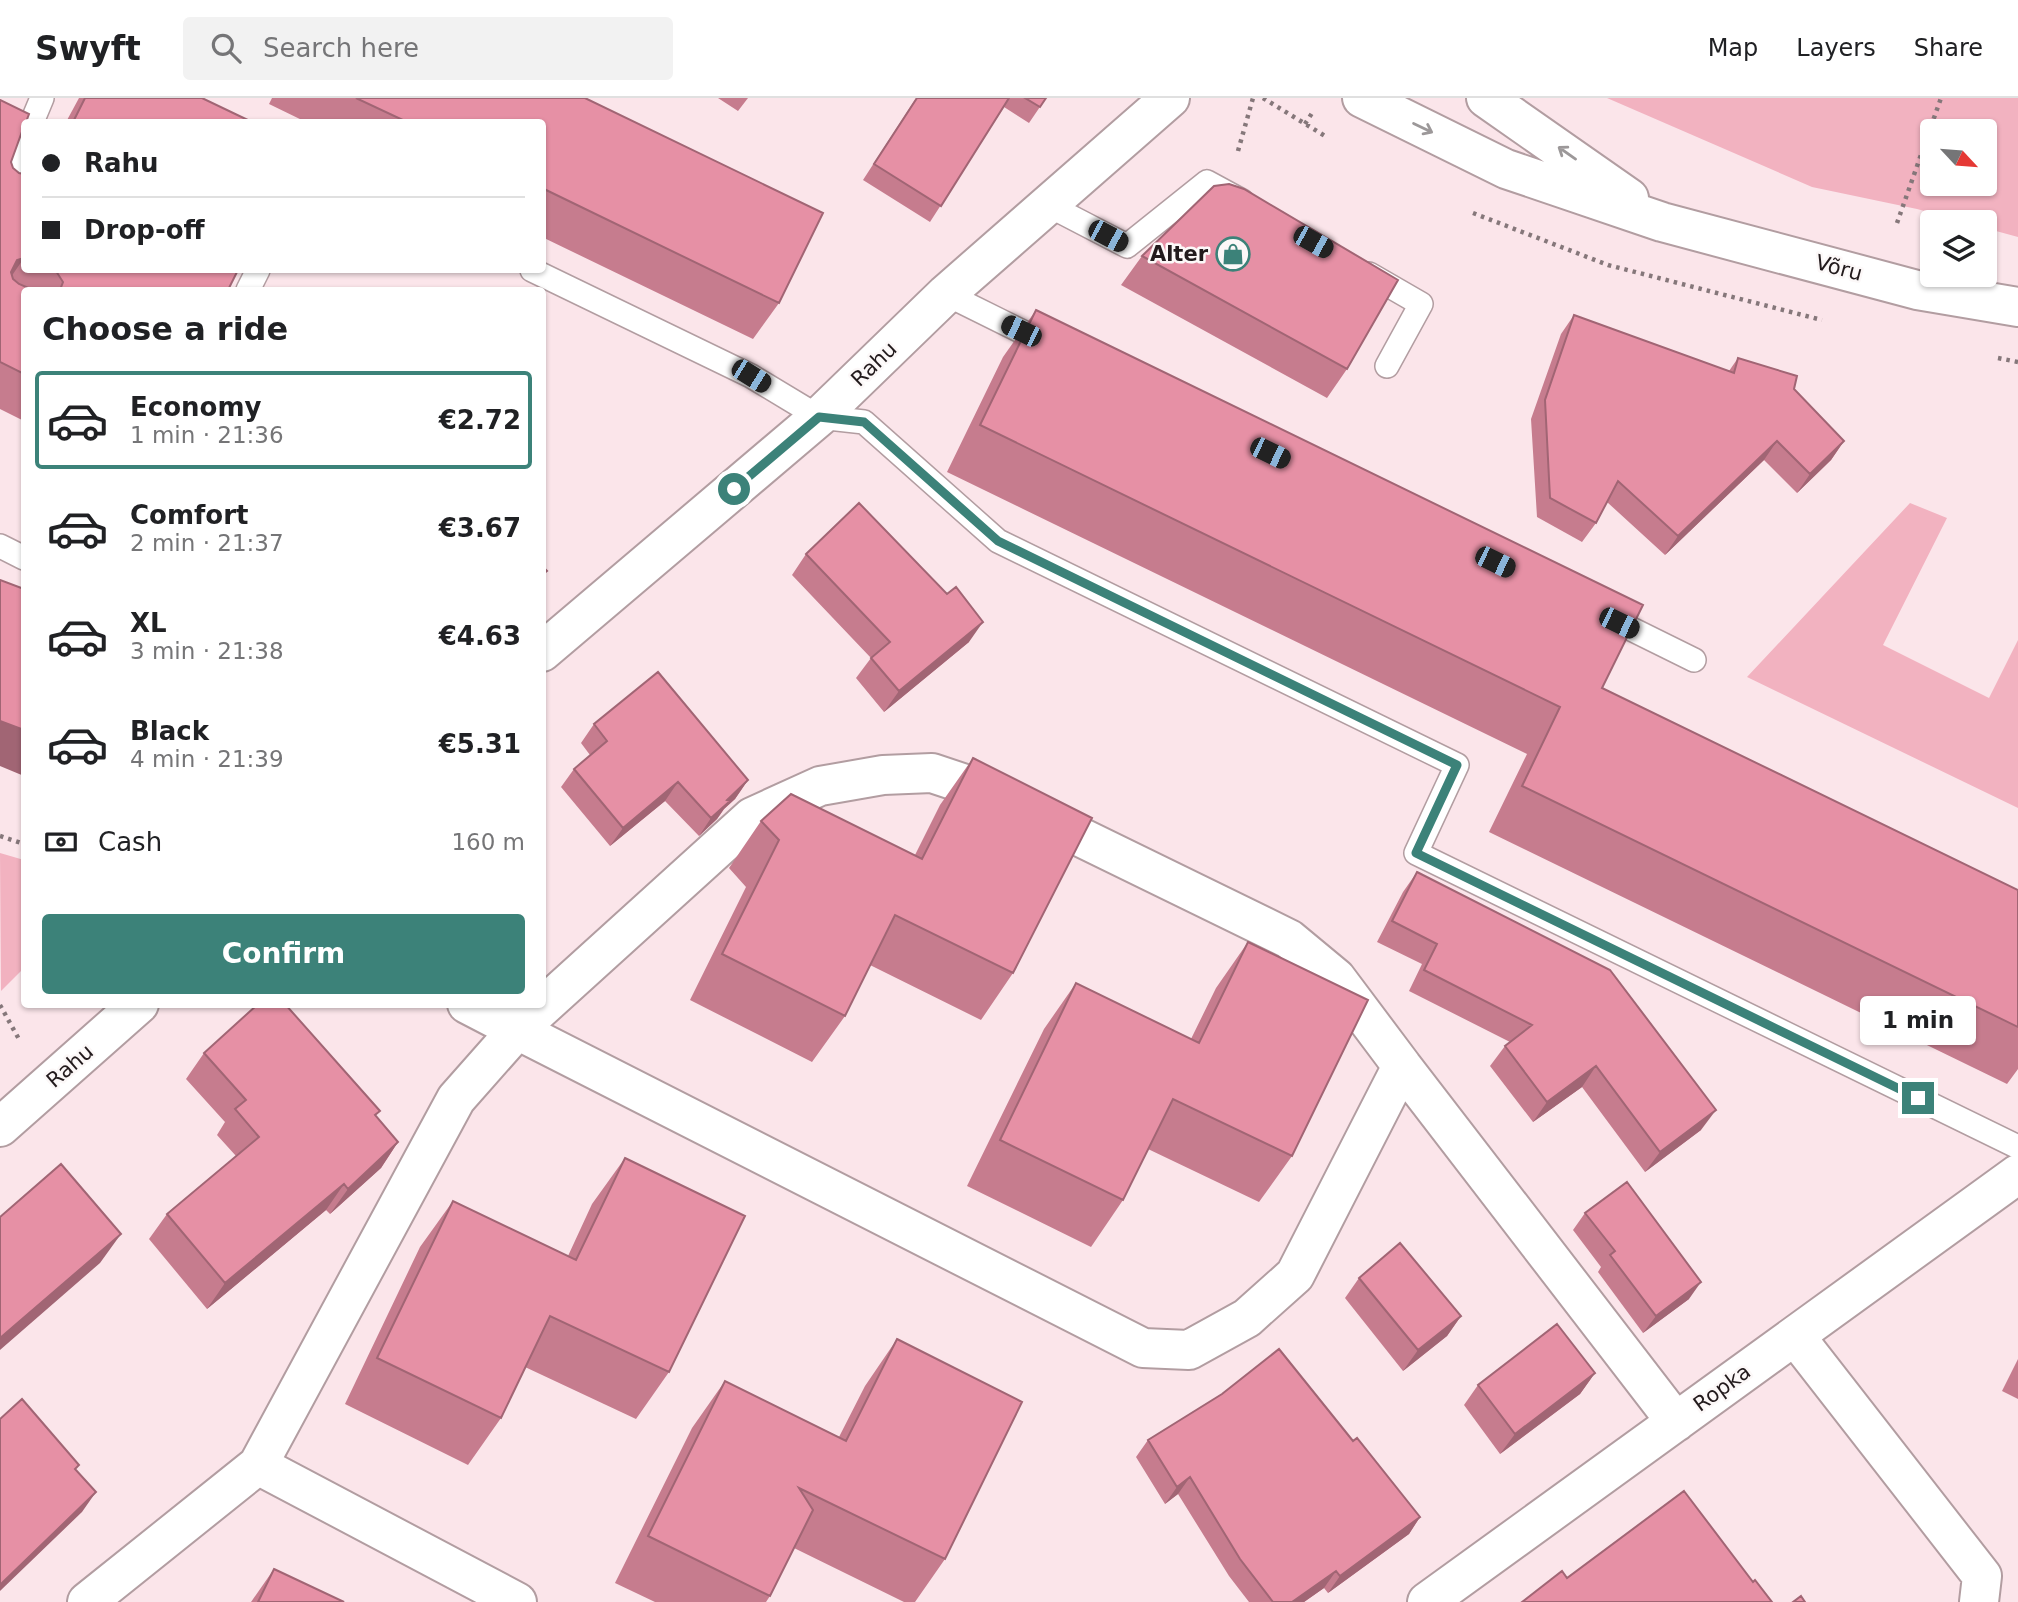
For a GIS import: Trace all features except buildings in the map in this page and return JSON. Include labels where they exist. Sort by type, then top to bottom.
[{"type":"street","name":"Rahu","points":[[546,649],[819,417],[946,295],[1170,98]]},
{"type":"street","name":"Võru","points":[[1362,98],[1506,169],[1662,222],[1917,290],[2018,307]]},
{"type":"street","name":"Võru","points":[[1486,98],[1662,222]]},
{"type":"street","points":[[546,1004],[752,817],[820,786],[883,775],[932,773],[986,791],[1289,939],[1336,978],[1676,1422]]},
{"type":"street","name":"Rahu","points":[[0,1127],[134,1008]]},
{"type":"street","points":[[475,1008],[1143,1348],[1189,1350],[1247,1318],[1295,1275],[1402,1066]]},
{"type":"street","points":[[87,1602],[258,1465],[456,1098],[517,1030],[541,1008]]},
{"type":"street","name":"Ropka","points":[[1427,1602],[2018,1174]]},
{"type":"street","points":[[1795,1336],[1982,1576],[1979,1602]]},
{"type":"street","points":[[258,1465],[517,1602]]},
{"type":"lane","points":[[33,119],[42,98]]},
{"type":"lane","points":[[0,196],[21,146]]},
{"type":"lane","points":[[1048,205],[1127,246],[1207,182],[1261,212]]},
{"type":"lane","points":[[1353,264],[1422,304],[1387,366]]},
{"type":"lane","points":[[538,273],[751,376],[819,417],[864,422],[998,541],[1457,765],[1416,853],[2018,1147]]},
{"type":"lane","points":[[946,295],[1071,355]]},
{"type":"lane","points":[[0,546],[21,556]]},
{"type":"lane","points":[[1582,605],[1694,660]]},
{"type":"path","points":[[1227,193],[1254,98]]},
{"type":"path","points":[[1897,223],[1941,98]]},
{"type":"path","points":[[0,836],[21,843]]},
{"type":"path","points":[[0,1005],[22,1044]]},
{"type":"shaded area","points":[[1607,98],[2018,98],[2018,237],[1997,231],[1997,210],[1917,209],[1812,187]]},
{"type":"shaded area","points":[[1910,503],[1947,518],[1883,645],[1989,698],[2018,640],[2018,808],[1747,677]]},
{"type":"shaded area","points":[[0,853],[21,859],[21,971],[1,991]]},
{"type":"place","name":"Alter","points":[[1233,254]]},
{"type":"route","points":[[734,489],[819,417],[864,422],[998,541],[1457,765],[1416,853],[1918,1098]]}]
